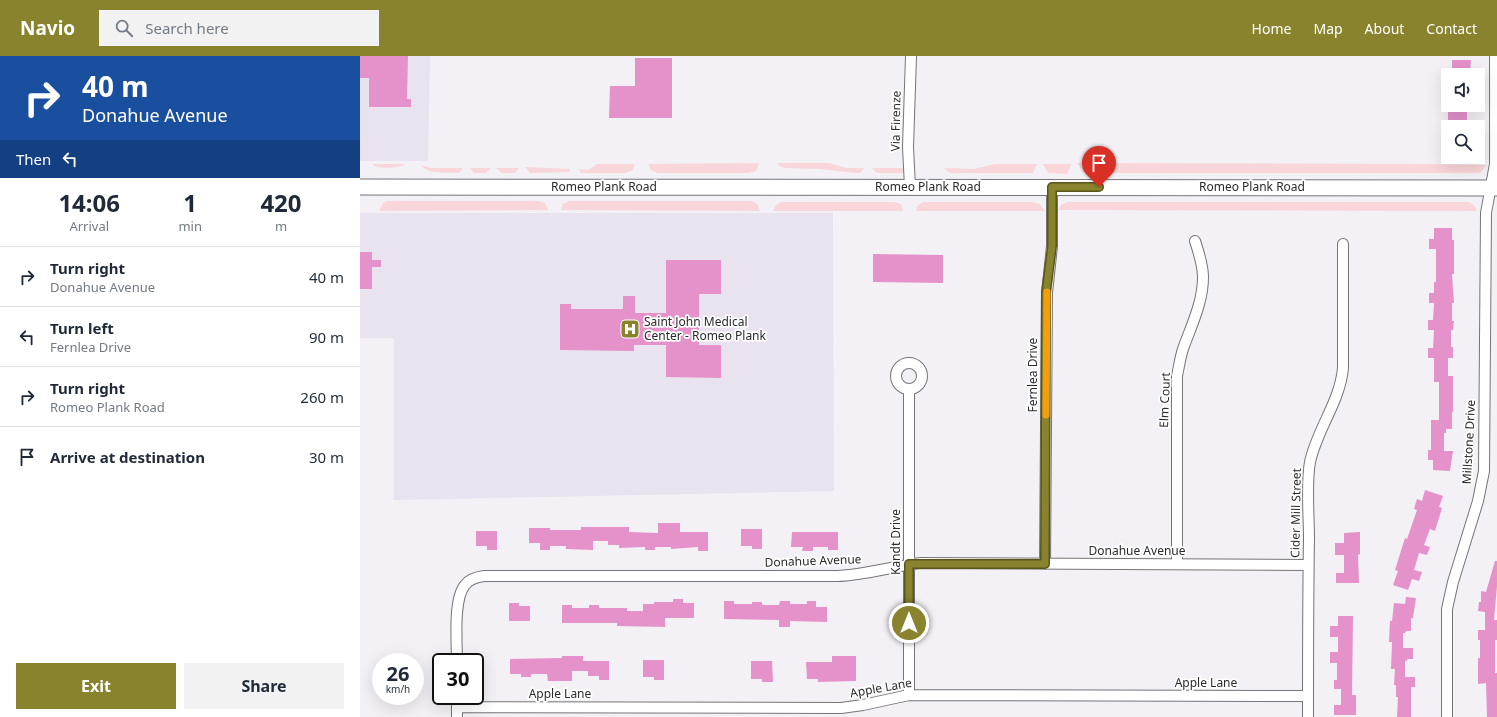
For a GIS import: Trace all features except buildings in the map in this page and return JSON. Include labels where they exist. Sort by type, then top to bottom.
[{"type":"main road","name":"Romeo Plank Road","points":[[360,187],[1494,188]]},
{"type":"street","name":"Via Firenze","points":[[910,56],[908,147],[910,187]]},
{"type":"street","name":"Millstone Drive","points":[[1446,717],[1447,609],[1453,582],[1478,501],[1484,470],[1486,212],[1494,188],[1495,56]]},
{"type":"street","name":"Fernlea Drive","points":[[1045,564],[1046,293],[1052,246],[1052,187]]},
{"type":"street","name":"Elm Court","points":[[1176,564],[1177,376],[1183,351],[1195,318],[1202,290],[1203,278],[1196,241]]},
{"type":"street","name":"Cider Mill Street","points":[[1308,717],[1310,463],[1317,441],[1339,393],[1342,381],[1343,244]]},
{"type":"street","name":"Kandt Drive","points":[[909,389],[909,695]]},
{"type":"street","name":"Donahue Avenue","points":[[457,653],[458,607],[461,591],[465,584],[470,580],[484,576],[837,576],[860,574],[909,564],[1308,565]]},
{"type":"street","name":"Apple Lane","points":[[457,712],[772,712],[852,707],[909,695],[1308,696]]},
{"type":"shaded area","points":[[360,56],[430,56],[428,161],[360,161]]},
{"type":"shaded area","points":[[759,163],[756,171],[748,173],[657,173],[651,170],[648,164]]},
{"type":"shaded area","points":[[777,163],[829,163],[846,168],[864,168],[860,173],[856,173],[819,169],[786,168],[781,167]]},
{"type":"shaded area","points":[[1077,163],[1487,165],[1481,172],[1478,173],[1084,173]]},
{"type":"shaded area","points":[[372,164],[406,164],[399,167],[389,168],[379,167]]},
{"type":"shaded area","points":[[597,164],[635,164],[633,170],[626,173],[581,173],[579,169],[588,170]]},
{"type":"shaded area","points":[[995,164],[1037,164],[1033,173],[950,173],[944,168],[974,169]]},
{"type":"shaded area","points":[[1043,164],[1071,164],[1067,174],[1048,173]]},
{"type":"shaded area","points":[[421,165],[431,168],[463,168],[459,173],[433,172]]},
{"type":"shaded area","points":[[525,167],[570,169],[569,172],[530,173]]},
{"type":"shaded area","points":[[470,168],[491,168],[486,173],[474,173]]},
{"type":"shaded area","points":[[496,168],[519,168],[515,173],[502,173]]},
{"type":"shaded area","points":[[872,168],[913,168],[909,173],[877,173]]},
{"type":"shaded area","points":[[388,201],[538,201],[545,203],[548,210],[379,211],[383,203]]},
{"type":"shaded area","points":[[569,201],[753,201],[758,205],[760,211],[561,210],[563,204]]},
{"type":"shaded area","points":[[782,202],[894,202],[901,204],[903,211],[773,211],[776,205]]},
{"type":"shaded area","points":[[923,202],[1032,202],[1040,204],[1045,211],[916,211],[917,206]]},
{"type":"shaded area","points":[[1068,202],[1468,202],[1474,205],[1477,211],[1058,210],[1061,205]]},
{"type":"shaded area","points":[[360,213],[833,213],[834,491],[394,500],[394,338],[360,338]]},
{"type":"slow traffic","points":[[1046,415],[1047,292]]},
{"type":"place","name":"Saint John Medical Center - Romeo Plank","points":[[630,329]]},
{"type":"route","points":[[909,623],[909,564],[1045,564],[1046,293],[1052,246],[1052,187],[1099,187]]}]
